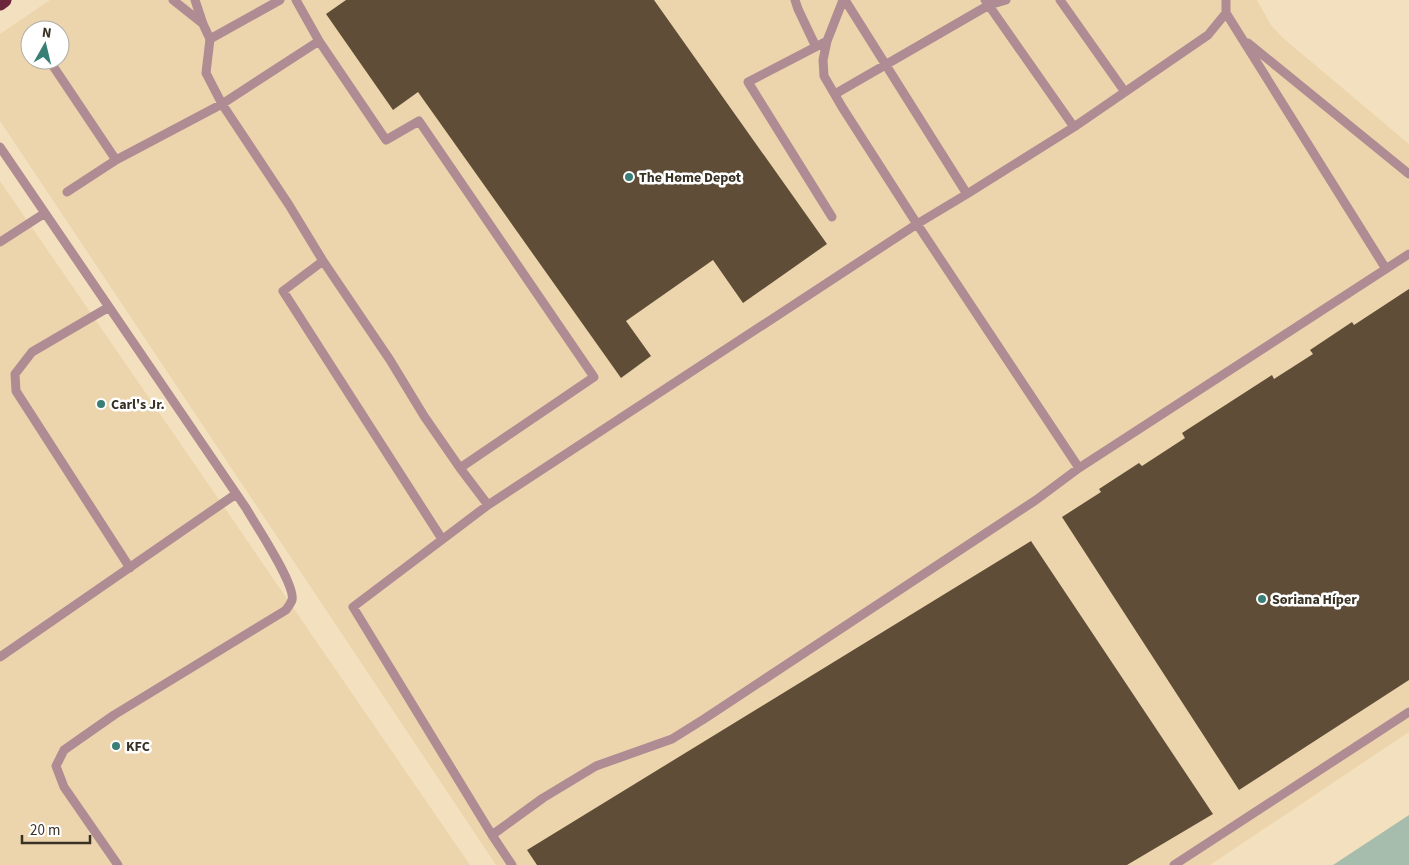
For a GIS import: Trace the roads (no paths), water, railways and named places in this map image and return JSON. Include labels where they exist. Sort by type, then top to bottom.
[{"type":"highway","points":[[0,3],[4,0]]},
{"type":"lane","points":[[173,0],[203,24]]},
{"type":"lane","points":[[195,0],[210,39],[206,72],[222,104],[323,261],[390,360],[424,416],[488,505]]},
{"type":"lane","points":[[210,39],[280,0]]},
{"type":"lane","points":[[296,0],[319,41],[386,140],[419,121],[594,377],[460,468]]},
{"type":"lane","points":[[795,0],[816,47]]},
{"type":"lane","points":[[844,0],[827,41],[823,60],[824,76],[917,224],[1079,468]]},
{"type":"lane","points":[[844,0],[967,194]]},
{"type":"lane","points":[[835,94],[987,3],[1006,0]]},
{"type":"lane","points":[[1060,0],[1125,92]]},
{"type":"lane","points":[[1226,0],[1226,13],[1386,269]]},
{"type":"lane","points":[[987,3],[1074,127]]},
{"type":"lane","points":[[512,865],[353,606],[488,505],[917,224],[1074,127],[1208,35],[1226,13]]},
{"type":"lane","points":[[1242,38],[1409,174]]},
{"type":"lane","points":[[67,192],[116,160],[222,104],[319,41]]},
{"type":"lane","points":[[827,41],[748,82],[832,217]]},
{"type":"lane","points":[[56,70],[116,160]]},
{"type":"lane","points":[[0,147],[236,494],[275,556],[293,599],[286,610],[114,716],[64,750],[56,766],[64,787],[118,865]]},
{"type":"lane","points":[[0,242],[45,213]]},
{"type":"lane","points":[[492,834],[543,798],[596,766],[672,739],[680,734],[1036,500],[1079,468],[1409,254]]},
{"type":"lane","points":[[323,261],[283,291],[442,539]]},
{"type":"lane","points":[[109,307],[32,352],[15,374],[16,392],[130,568]]},
{"type":"lane","points":[[0,657],[236,494]]},
{"type":"lane","points":[[1174,865],[1409,712]]},
{"type":"place","name":"The Home Depot","points":[[629,177]]},
{"type":"place","name":"Carl's Jr.","points":[[101,404]]},
{"type":"place","name":"Soriana Híper","points":[[1262,599]]},
{"type":"place","name":"KFC","points":[[116,746]]}]
